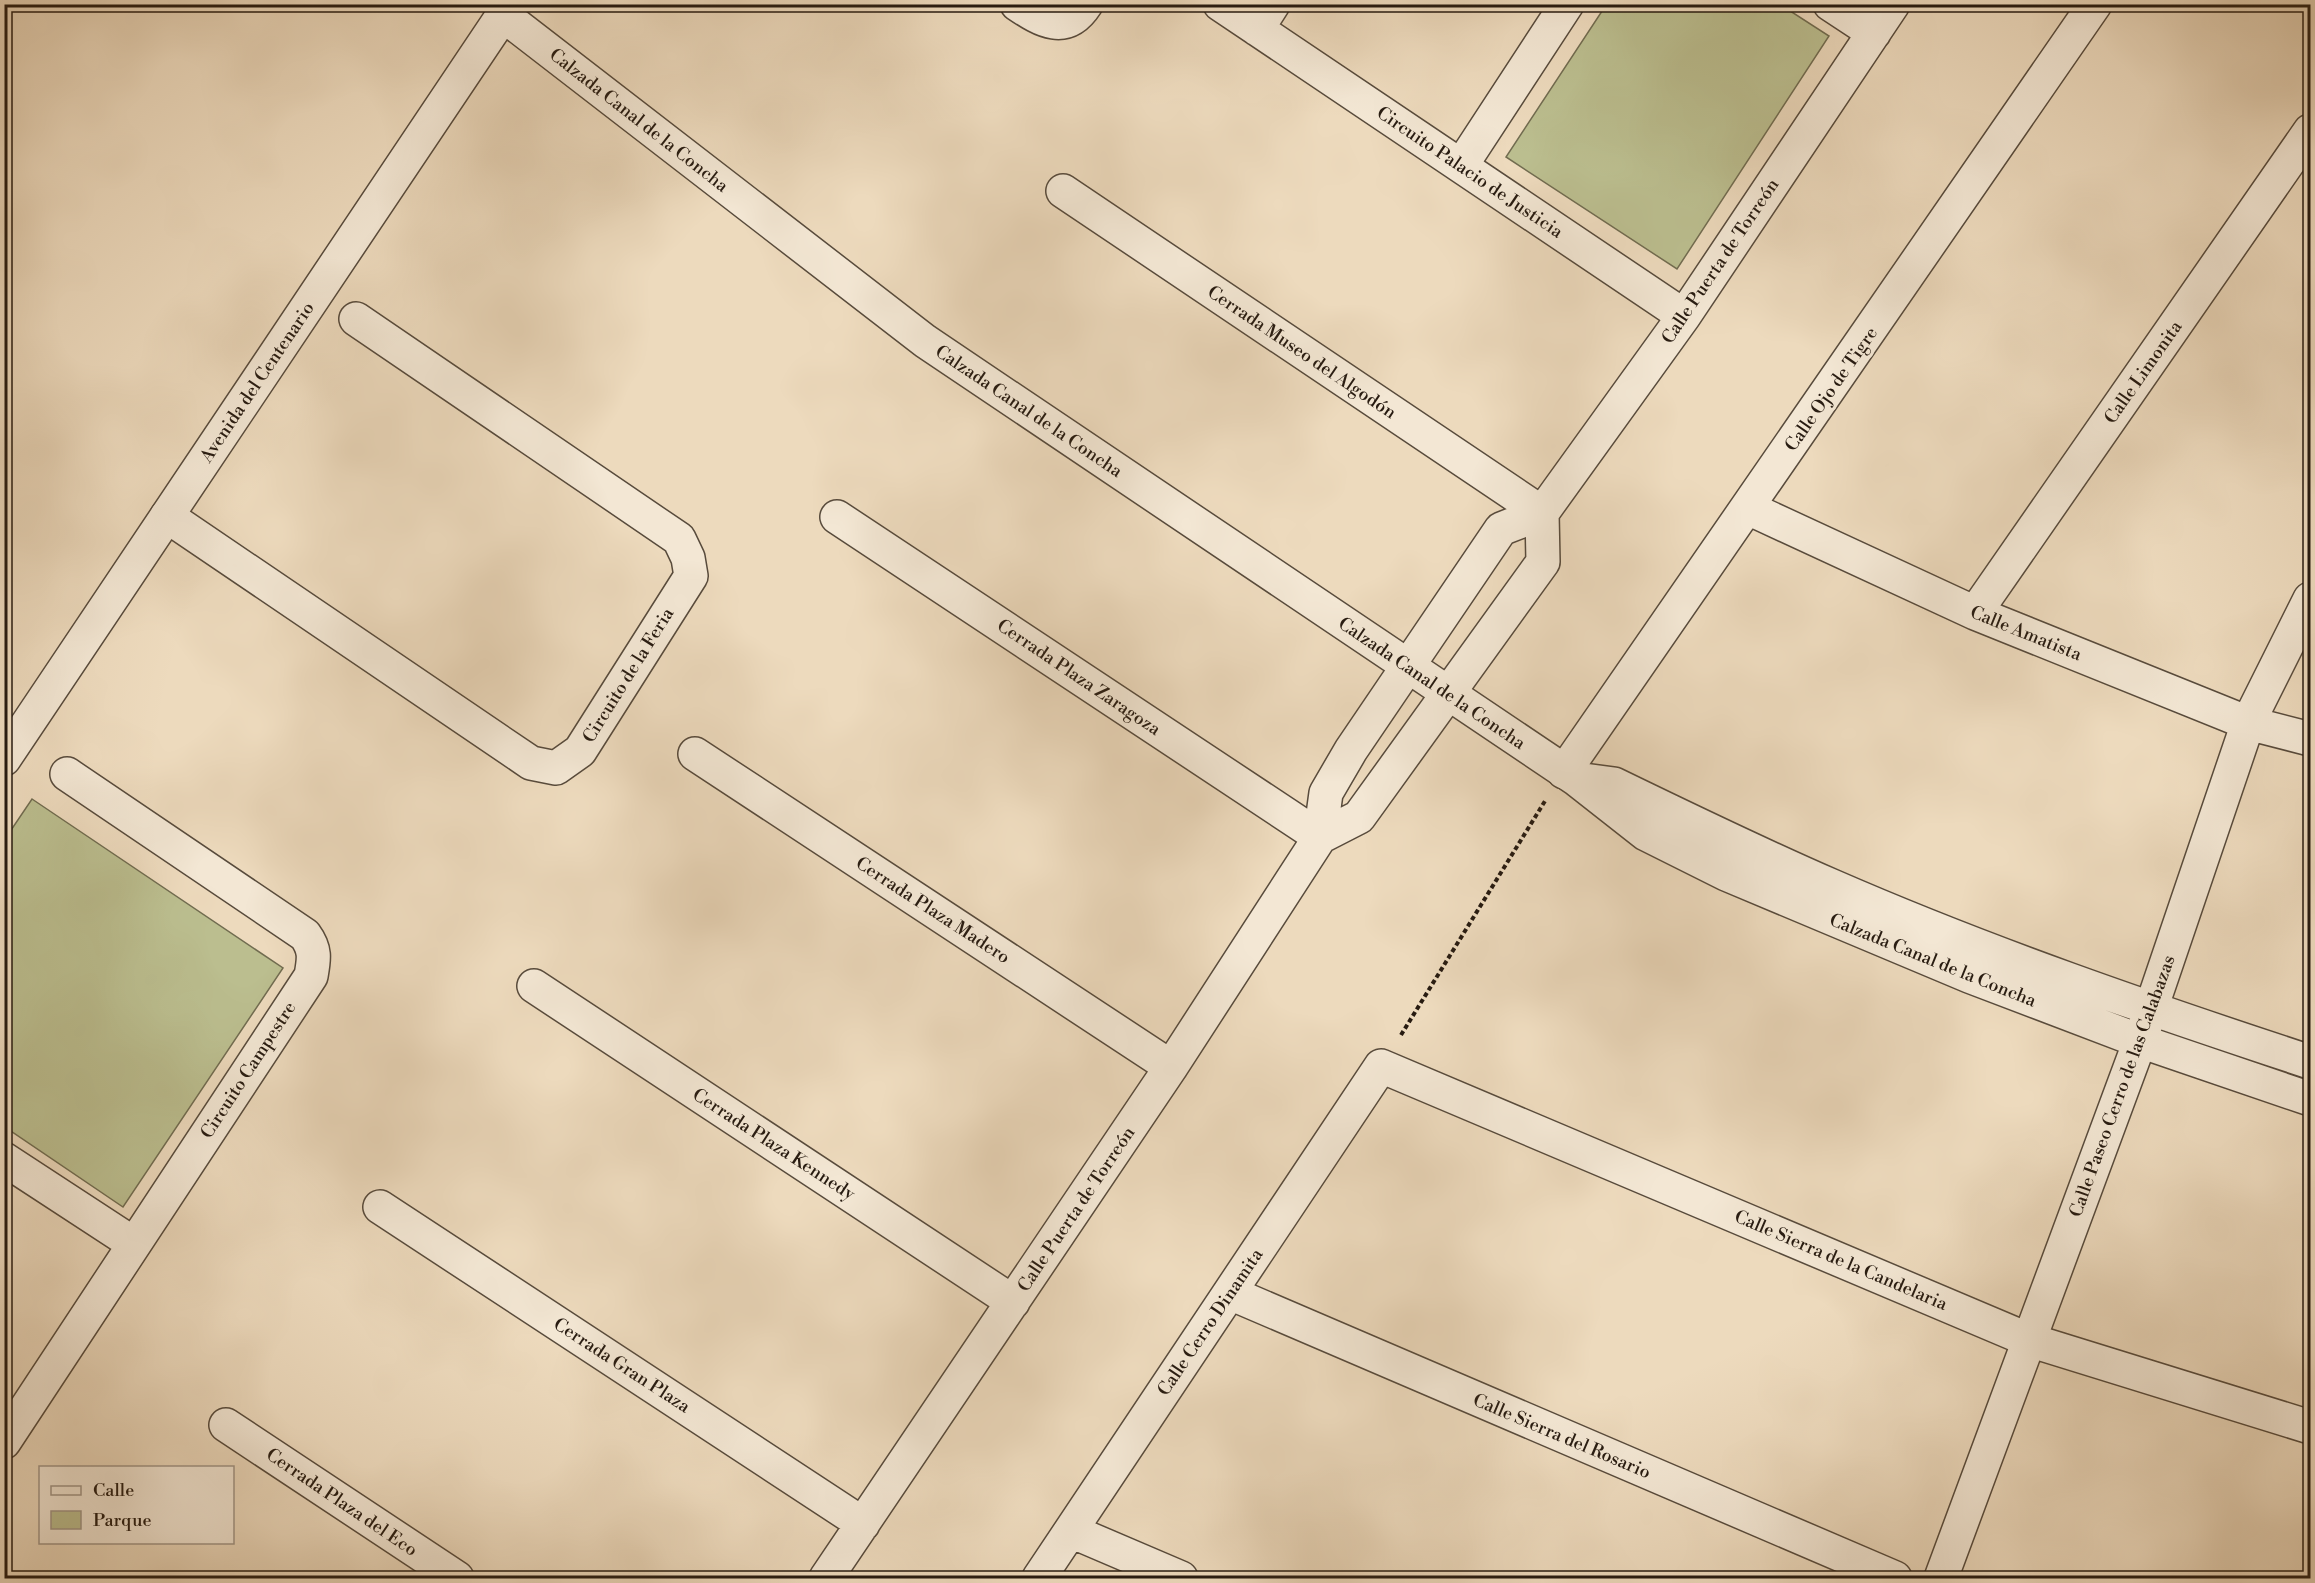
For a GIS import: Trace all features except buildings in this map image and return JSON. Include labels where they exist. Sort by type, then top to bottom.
[{"type":"street","points":[[1017,4],[1038,18],[1065,23],[1078,16],[1086,4]]},
{"type":"street","name":"Circuito Palacio de Justicia","points":[[1220,4],[1265,17],[1461,166],[1684,316]]},
{"type":"street","points":[[1461,166],[1567,4]]},
{"type":"street","points":[[1830,4],[1874,33]]},
{"type":"street","name":"Calle Puerta de Torreón","points":[[826,1578],[1171,1067],[1320,837],[1326,793],[1351,750],[1501,529],[1542,513],[1684,316],[1893,4]]},
{"type":"street","name":"Calle Ojo de Tigre","points":[[1570,775],[1748,508],[2095,4]]},
{"type":"street","name":"Avenida del Centenario","points":[[4,759],[506,10]]},
{"type":"street","name":"Calzada Canal de la Concha","points":[[506,10],[925,341],[1449,696],[1570,775],[1646,834],[1726,874],[1969,976],[2140,1041],[2310,1099]]},
{"type":"street","name":"Calle Limonita","points":[[1975,613],[2310,130]]},
{"type":"street","name":"Cerrada Museo del Algodón","points":[[1063,191],[1542,513]]},
{"type":"street","name":"Circuito de la Feria","points":[[167,516],[531,764],[556,768],[580,751],[691,576],[688,558],[679,539],[356,319]]},
{"type":"street","name":"Calle Amatista","points":[[1748,508],[1975,613],[2248,723],[2310,739]]},
{"type":"street","name":"Calle Puerta de Torreón","points":[[1320,837],[1359,817],[1449,696],[1543,562],[1542,513]]},
{"type":"street","name":"Cerrada Plaza Zaragoza","points":[[837,517],[1320,837]]},
{"type":"street","name":"Calle Paseo Cerro de las Calabazas","points":[[1941,1578],[2140,1041],[2248,723],[2310,598]]},
{"type":"street","name":"Cerrada Plaza Madero","points":[[695,754],[1171,1067]]},
{"type":"street","name":"Circuito Campestre","points":[[4,1442],[311,976],[315,958],[313,946],[304,935],[67,774]]},
{"type":"street","name":"Calzada Canal de la Concha","points":[[1570,775],[1614,784],[1833,886],[2150,1010],[2310,1062]]},
{"type":"street","name":"Cerrada Plaza Kennedy","points":[[534,986],[1013,1302]]},
{"type":"street","name":"Calle Cerro Dinamita","points":[[1039,1578],[1381,1066]]},
{"type":"street","name":"Calle Sierra de la Candelaria","points":[[1381,1066],[2029,1340],[2310,1427]]},
{"type":"street","points":[[4,1159],[134,1244]]},
{"type":"street","name":"Cerrada Gran Plaza","points":[[380,1207],[863,1524]]},
{"type":"street","name":"Calle Sierra del Rosario","points":[[1230,1293],[1895,1578]]},
{"type":"street","name":"Cerrada Plaza del Eco","points":[[226,1425],[457,1578]]},
{"type":"street","points":[[1071,1531],[1181,1578]]},
{"type":"path","points":[[1381,1066],[1570,775]]},
{"type":"green space","points":[[1606,5],[1781,5],[1829,36],[1677,269],[1506,157]]},
{"type":"green space","points":[[32,799],[283,968],[123,1207],[5,1127],[5,839]]}]
